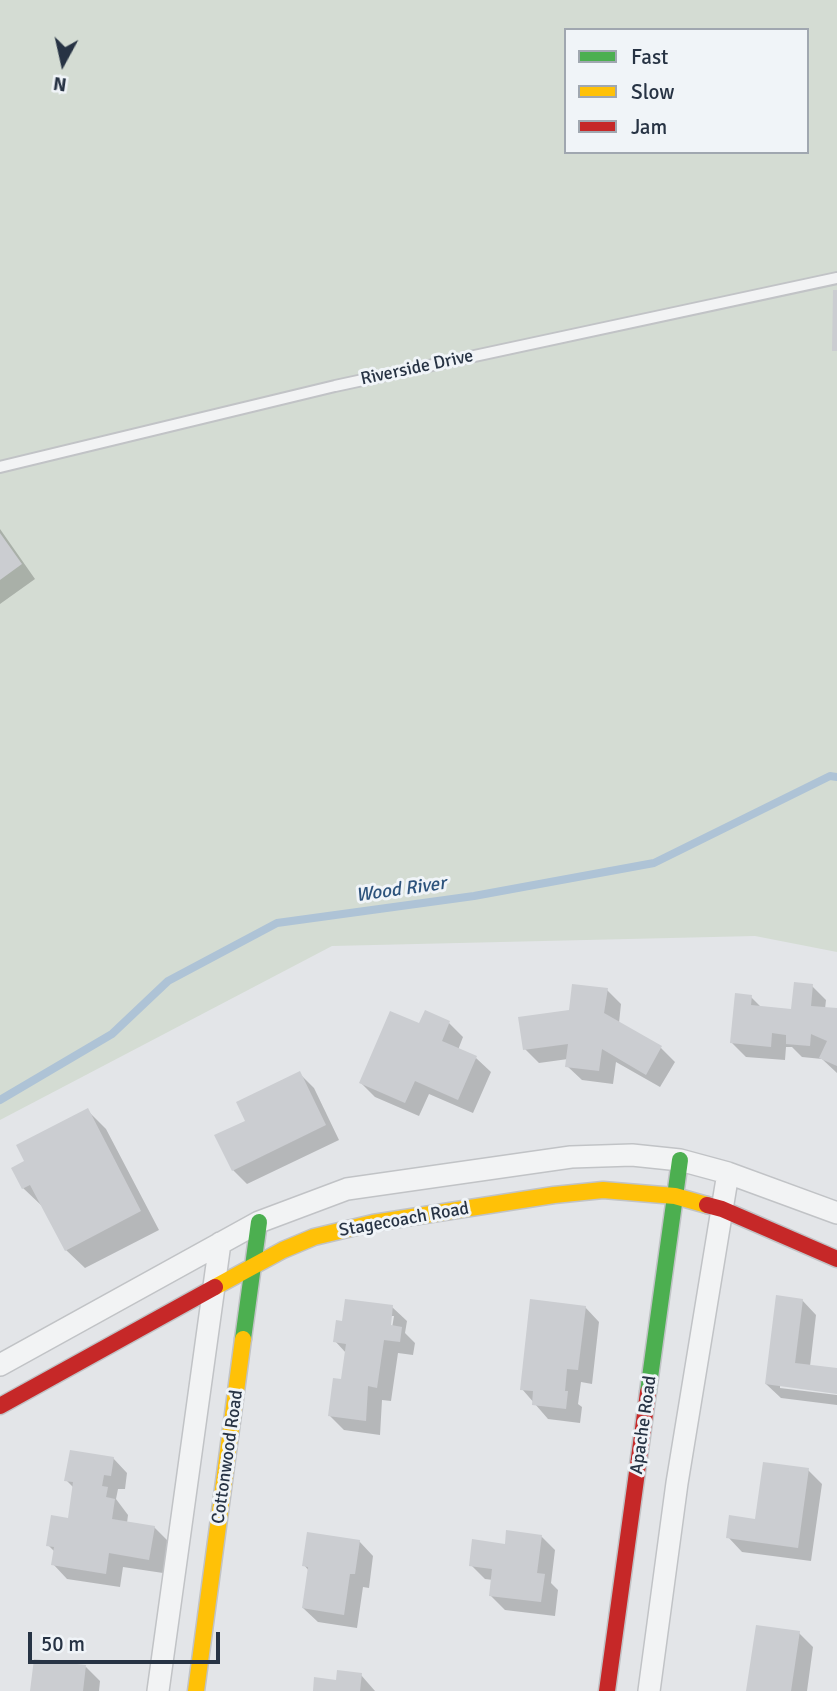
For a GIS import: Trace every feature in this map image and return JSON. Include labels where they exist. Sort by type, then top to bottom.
[{"type":"street","name":"Stagecoach Road","points":[[0,1365],[259,1222],[347,1189],[571,1157],[632,1155],[680,1160],[728,1173],[837,1213]]},
{"type":"street","name":"Apache Road","points":[[607,1691],[680,1160]]},
{"type":"street","points":[[649,1691],[677,1483],[728,1173]]},
{"type":"street","name":"Stagecoach Road","points":[[0,1406],[254,1265],[314,1237],[373,1223],[603,1190],[675,1196],[722,1209],[837,1259]]},
{"type":"street","name":"Cottonwood Road","points":[[196,1691],[259,1222]]},
{"type":"street","name":"Cottonwood Road","points":[[158,1691],[220,1243]]},
{"type":"lane","name":"Riverside Drive","points":[[0,467],[335,386],[837,278]]},
{"type":"shaded area","points":[[0,0],[837,0],[837,952],[755,936],[332,946],[0,1120]]},
{"type":"building","points":[[833,290],[837,290],[837,351],[832,351]]},
{"type":"building","points":[[0,533],[22,564],[0,580]]},
{"type":"building","points":[[794,982],[813,984],[811,1006],[837,1008],[837,1066],[819,1058],[827,1041],[811,1034],[810,1046],[786,1044],[786,1035],[772,1033],[771,1047],[730,1043],[735,993],[752,995],[751,1005],[791,1009]]},
{"type":"building","points":[[572,984],[608,988],[604,1013],[662,1046],[646,1075],[602,1049],[599,1071],[565,1067],[568,1044],[523,1050],[518,1017],[569,1010]]},
{"type":"building","points":[[425,1010],[450,1021],[442,1041],[477,1056],[458,1100],[415,1081],[405,1103],[359,1083],[390,1011],[419,1023]]},
{"type":"building","points":[[300,1071],[326,1125],[232,1171],[214,1135],[245,1121],[236,1102]]},
{"type":"building","points":[[88,1108],[141,1211],[65,1251],[30,1185],[22,1189],[11,1168],[24,1161],[16,1145]]},
{"type":"building","points":[[776,1295],[803,1299],[795,1363],[837,1368],[837,1394],[765,1384]]},
{"type":"building","points":[[345,1299],[393,1305],[391,1325],[402,1327],[400,1342],[384,1340],[377,1388],[368,1386],[366,1421],[328,1416],[333,1378],[341,1379],[346,1344],[333,1342],[336,1320],[342,1321]]},
{"type":"building","points":[[530,1299],[586,1306],[578,1370],[567,1369],[566,1409],[532,1405],[533,1391],[520,1390]]},
{"type":"building","points":[[70,1450],[114,1457],[111,1476],[104,1475],[102,1486],[108,1487],[106,1497],[115,1499],[112,1519],[155,1526],[149,1560],[109,1553],[106,1574],[51,1565],[54,1547],[46,1546],[51,1515],[68,1518],[73,1482],[64,1481]]},
{"type":"building","points":[[763,1462],[809,1468],[798,1548],[726,1538],[729,1515],[755,1519]]},
{"type":"building","points":[[506,1530],[542,1535],[537,1573],[545,1574],[541,1602],[489,1596],[492,1569],[469,1566],[472,1539],[505,1544]]},
{"type":"building","points":[[307,1532],[360,1540],[355,1574],[350,1574],[344,1615],[302,1608],[308,1567],[302,1566]]},
{"type":"building","points":[[756,1625],[800,1631],[791,1691],[746,1691]]},
{"type":"building","points":[[34,1659],[86,1665],[83,1691],[30,1691]]},
{"type":"building","points":[[337,1670],[362,1673],[360,1691],[313,1691],[314,1677],[336,1680]]},
{"type":"waterway","name":"Wood River","points":[[0,1100],[112,1034],[168,981],[277,923],[474,896],[654,863],[830,776],[837,777]]},
{"type":"traffic: fast","points":[[648,1392],[680,1160]]},
{"type":"traffic: fast","points":[[243,1339],[259,1222]]},
{"type":"traffic: slow","points":[[215,1287],[283,1250],[314,1237],[373,1223],[603,1190],[675,1196],[707,1205]]},
{"type":"traffic: slow","points":[[196,1691],[243,1339]]},
{"type":"traffic: jam","points":[[707,1205],[837,1259]]},
{"type":"traffic: jam","points":[[0,1406],[215,1287]]},
{"type":"traffic: jam","points":[[607,1691],[648,1392]]}]
